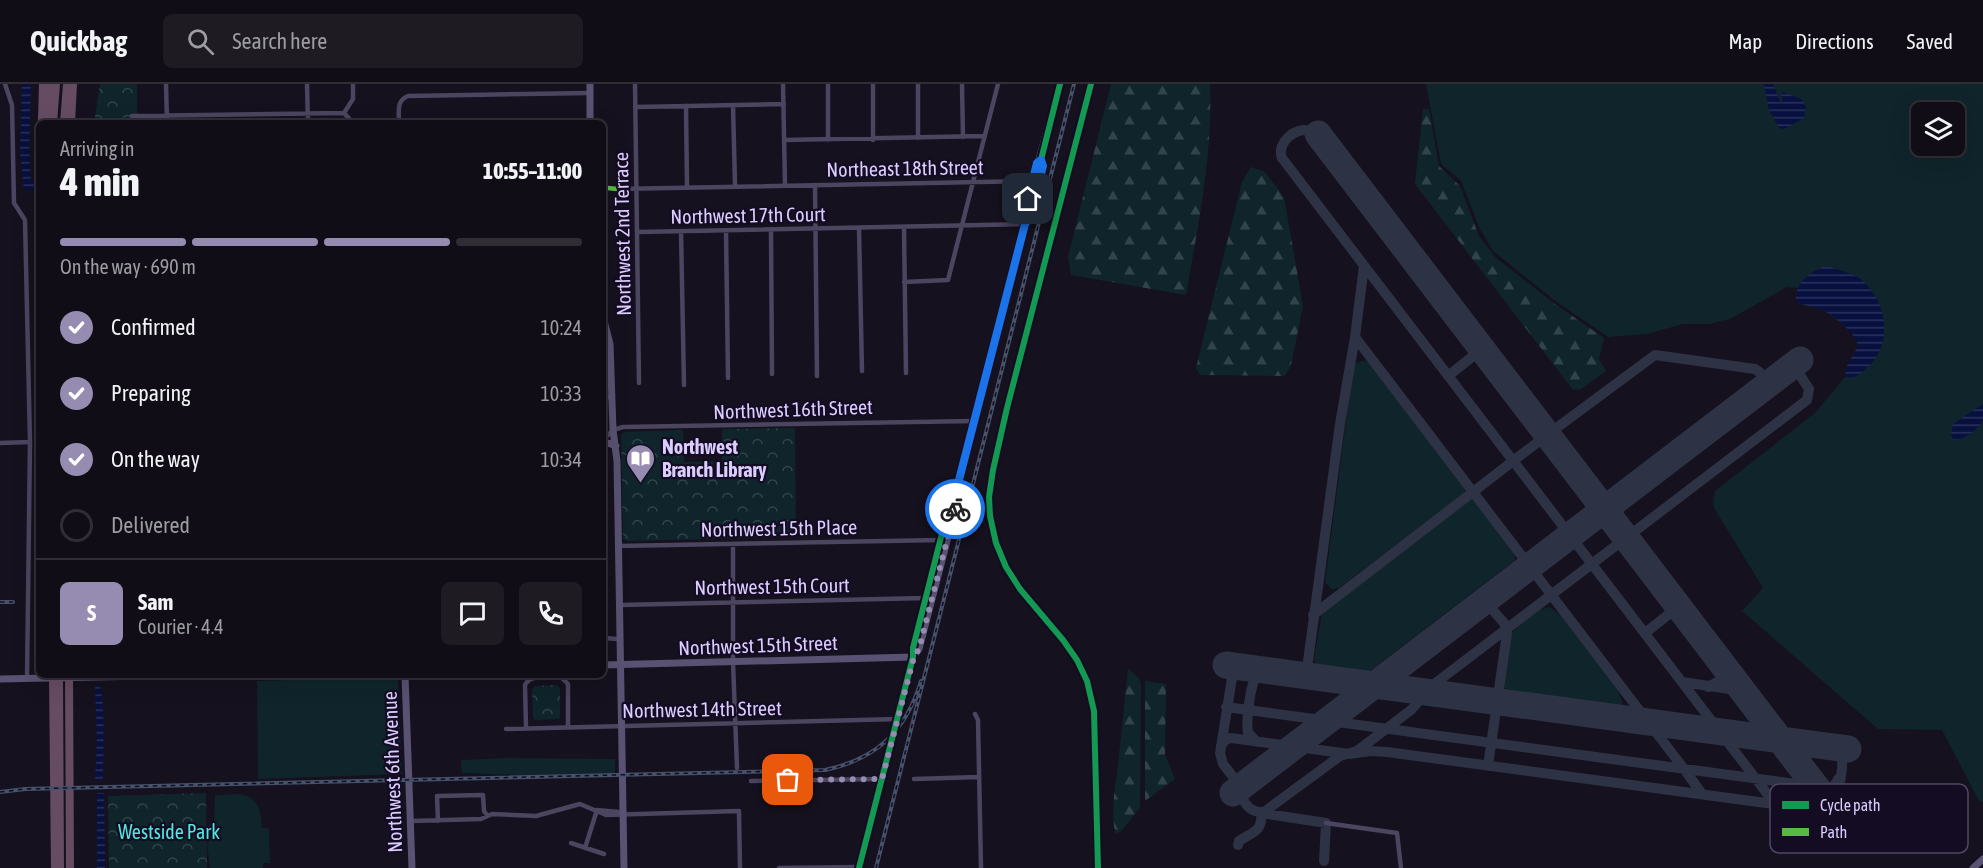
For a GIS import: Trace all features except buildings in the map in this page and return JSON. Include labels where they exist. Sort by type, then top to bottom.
[{"type":"highway","points":[[42,120],[43,84]]},
{"type":"highway","points":[[47,120],[50,84]]},
{"type":"highway","points":[[53,120],[56,84]]},
{"type":"highway","points":[[64,120],[67,84]]},
{"type":"highway","points":[[71,120],[75,84]]},
{"type":"highway","points":[[53,678],[64,775],[72,801],[76,868]]},
{"type":"highway","points":[[56,694],[59,678]]},
{"type":"highway","points":[[69,678],[71,694]]},
{"type":"highway","points":[[54,868],[57,801],[64,775],[74,678]]},
{"type":"highway","points":[[57,801],[60,868]]},
{"type":"highway","points":[[70,868],[72,801]]},
{"type":"street","points":[[5,84],[12,105],[14,203],[25,220],[30,442],[27,679]]},
{"type":"street","points":[[166,84],[167,120]]},
{"type":"street","points":[[307,84],[308,120]]},
{"type":"street","points":[[344,113],[352,99],[353,84]]},
{"type":"street","points":[[590,84],[590,120]]},
{"type":"street","name":"Northwest 2nd Terrace","points":[[635,84],[639,383]]},
{"type":"street","points":[[783,84],[785,185]]},
{"type":"street","points":[[828,84],[828,140]]},
{"type":"street","points":[[873,84],[873,140]]},
{"type":"street","points":[[918,84],[918,138]]},
{"type":"street","points":[[962,84],[963,137]]},
{"type":"street","points":[[904,282],[948,280],[998,84]]},
{"type":"street","points":[[914,657],[913,648],[954,486],[959,480],[1025,224],[1029,219],[1043,166],[1041,160],[1060,84]]},
{"type":"street","points":[[1091,84],[1005,418],[989,490],[990,516],[996,543],[1006,567],[1020,589],[1063,640],[1077,660],[1087,681],[1094,711],[1098,868]]},
{"type":"street","points":[[399,120],[399,103],[401,99],[408,96],[590,93]]},
{"type":"street","points":[[635,107],[784,104]]},
{"type":"street","points":[[733,105],[735,185]]},
{"type":"street","points":[[686,106],[687,186]]},
{"type":"street","points":[[132,116],[344,113],[350,120]]},
{"type":"street","points":[[784,140],[984,136]]},
{"type":"street","points":[[1025,224],[1023,217],[1032,181],[1037,163],[1041,160]]},
{"type":"street","name":"Northeast 18th Street","points":[[617,189],[1032,181]]},
{"type":"street","points":[[815,185],[817,376]]},
{"type":"street","name":"Northwest 17th Court","points":[[638,232],[1025,224]]},
{"type":"street","points":[[860,228],[862,371]]},
{"type":"street","points":[[904,228],[906,373]]},
{"type":"street","points":[[771,230],[772,374]]},
{"type":"street","points":[[681,231],[684,384]]},
{"type":"street","points":[[726,231],[728,378]]},
{"type":"street","points":[[607,344],[616,447],[624,868]]},
{"type":"street","points":[[606,397],[612,397]]},
{"type":"street","name":"Northwest 16th Street","points":[[613,430],[623,427],[974,421]]},
{"type":"street","points":[[606,438],[613,430]]},
{"type":"street","points":[[0,443],[30,442]]},
{"type":"street","points":[[606,443],[616,447]]},
{"type":"street","points":[[779,868],[860,867],[961,487],[959,480]]},
{"type":"street","name":"Northwest 15th Place","points":[[618,546],[941,540]]},
{"type":"street","points":[[733,544],[733,662],[737,768]]},
{"type":"street","name":"Northwest 15th Court","points":[[619,605],[926,598]]},
{"type":"street","points":[[606,638],[619,639]]},
{"type":"street","name":"Northwest 15th Street","points":[[606,665],[914,657]]},
{"type":"street","points":[[0,679],[68,678]]},
{"type":"street","name":"Northwest 6th Avenue","points":[[405,678],[412,868]]},
{"type":"street","points":[[526,728],[525,685],[531,678]]},
{"type":"street","points":[[562,678],[568,684],[568,727]]},
{"type":"street","points":[[975,714],[978,720],[981,868]]},
{"type":"street","name":"Northwest 14th Street","points":[[506,729],[898,719]]},
{"type":"street","points":[[914,779],[979,777]]},
{"type":"street","points":[[751,781],[882,779]]},
{"type":"street","points":[[438,821],[437,796],[483,795],[484,812],[487,815]]},
{"type":"street","points":[[410,821],[481,819],[487,815],[536,816],[580,804],[606,815],[738,811],[740,868]]},
{"type":"street","points":[[585,848],[597,810]]},
{"type":"street","points":[[1326,823],[1398,833],[1401,868]]},
{"type":"street","points":[[572,843],[604,854]]},
{"type":"street","points":[[1973,868],[1983,859]]},
{"type":"green space","points":[[100,84],[137,84],[137,120],[94,120]]},
{"type":"green space","points":[[1111,84],[1210,84],[1207,164],[1186,295],[1071,275],[1068,257]]},
{"type":"green space","points":[[1426,84],[1983,84],[1983,802],[1979,801],[1942,730],[1878,729],[1742,611],[1763,588],[1714,508],[1715,491],[1816,412],[1845,377],[1847,366],[1858,346],[1858,342],[1850,331],[1828,313],[1798,303],[1795,296],[1798,288],[1787,287],[1730,319],[1709,324],[1683,324],[1647,334],[1608,337],[1554,300],[1493,251],[1479,227],[1461,181],[1441,164]]},
{"type":"green space","points":[[1423,109],[1429,109],[1439,166],[1460,186],[1479,236],[1496,258],[1555,304],[1604,338],[1599,359],[1606,371],[1581,389],[1573,390],[1415,184]]},
{"type":"green space","points":[[1251,167],[1265,172],[1284,197],[1303,306],[1291,365],[1285,376],[1200,375],[1196,368],[1242,182]]},
{"type":"green space","points":[[1365,360],[1465,489],[1464,493],[1339,588],[1332,589],[1325,583],[1353,368],[1356,363]]},
{"type":"green space","points":[[795,428],[796,537],[627,541],[623,539],[621,435],[624,432],[683,430],[684,462],[722,461],[722,429]]},
{"type":"green space","points":[[1469,500],[1473,500],[1515,554],[1515,560],[1366,674],[1321,668],[1317,665],[1314,659],[1322,613]]},
{"type":"green space","points":[[1549,607],[1561,615],[1617,688],[1623,704],[1619,708],[1507,692],[1504,686],[1511,633],[1536,611]]},
{"type":"green space","points":[[1128,669],[1139,678],[1141,684],[1140,808],[1116,834],[1114,796]]},
{"type":"green space","points":[[398,678],[402,774],[258,779],[257,681]]},
{"type":"green space","points":[[1145,681],[1166,684],[1165,754],[1175,779],[1145,801]]},
{"type":"green space","points":[[556,685],[560,688],[559,719],[535,720],[532,689],[535,686]]},
{"type":"green space","points":[[615,759],[615,773],[519,775],[462,773],[461,760]]},
{"type":"green space","name":"Westside Park","points":[[206,793],[207,868],[109,868],[108,796]]},
{"type":"green space","points":[[239,794],[255,802],[260,811],[262,828],[269,828],[270,863],[263,863],[263,868],[210,868],[207,843],[209,842],[209,824],[214,824],[215,795]]},
{"type":"shaded area","points":[[22,84],[31,84],[29,153],[31,182],[36,182],[36,189],[24,190],[20,151]]},
{"type":"shaded area","points":[[1764,84],[1773,84],[1781,104],[1783,92],[1801,99],[1806,107],[1804,118],[1784,129],[1779,128],[1769,110]]},
{"type":"shaded area","points":[[1827,266],[1852,275],[1865,283],[1879,302],[1882,313],[1884,336],[1881,347],[1869,366],[1852,377],[1845,377],[1847,366],[1858,346],[1854,336],[1827,312],[1796,300],[1798,288],[1805,278]]},
{"type":"shaded area","points":[[1983,404],[1981,423],[1966,436],[1954,440],[1951,435],[1953,424]]},
{"type":"shaded area","points":[[99,685],[103,715],[103,780],[95,780],[97,742],[95,686]]},
{"type":"shaded area","points":[[97,793],[104,793],[105,868],[97,868]]},
{"type":"taxiway","points":[[1318,134],[1303,130],[1289,136],[1281,148],[1282,158],[1770,797]]},
{"type":"taxiway","points":[[1306,676],[1364,266]]},
{"type":"taxiway","points":[[1355,337],[1702,794]]},
{"type":"taxiway","points":[[1448,376],[1482,349]]},
{"type":"taxiway","points":[[1313,615],[1655,355],[1755,369],[1763,377],[1762,387],[1757,394]]},
{"type":"taxiway","points":[[1246,783],[1241,793],[1244,801],[1252,810],[1264,812],[1340,756],[1357,751],[1411,710],[1433,685],[1807,400],[1809,389],[1800,375],[1791,372],[1778,377]]},
{"type":"taxiway","points":[[1485,601],[1504,623],[1507,633],[1488,766]]},
{"type":"taxiway","points":[[1645,633],[1678,607]]},
{"type":"taxiway","points":[[1708,687],[1723,679],[1723,666]]},
{"type":"taxiway","points":[[1241,787],[1223,764],[1220,753],[1232,678],[1239,672],[1252,668]]},
{"type":"taxiway","points":[[1257,742],[1248,733],[1248,710],[1253,684],[1259,672],[1265,670]]},
{"type":"taxiway","points":[[1682,682],[1743,691]]},
{"type":"taxiway","points":[[1226,707],[1796,784]]},
{"type":"taxiway","points":[[1221,746],[1225,740],[1231,738],[1349,754],[1371,751],[1387,752],[1770,804]]},
{"type":"taxiway","points":[[1831,747],[1841,756],[1840,784]]},
{"type":"taxiway","points":[[1835,784],[1839,778]]},
{"type":"taxiway","points":[[1238,845],[1239,841],[1259,827],[1261,813],[1326,823],[1324,861]]},
{"type":"runway","points":[[1318,134],[1814,784]]},
{"type":"runway","points":[[1233,793],[1800,360]]},
{"type":"runway","points":[[1226,665],[1848,749]]},
{"type":"railway","points":[[876,868],[1074,84]]},
{"type":"railway","points":[[0,602],[13,602]]},
{"type":"railway","points":[[0,792],[25,789],[825,770],[860,758],[887,740],[907,714],[921,681]]},
{"type":"marked path","points":[[608,188],[617,189]]},
{"type":"cycle path","points":[[1036,166],[1041,160],[1060,84]]},
{"type":"cycle path","points":[[1091,84],[1007,408],[989,497],[990,516],[996,543],[1006,567],[1020,589],[1063,640],[1077,660],[1087,681],[1094,711],[1098,868]]},
{"type":"cycle path","points":[[859,868],[954,486],[959,480],[1025,224],[1037,193],[1041,160]]},
{"type":"way so far","points":[[788,780],[882,779],[955,509]]},
{"type":"place","name":"Northwest Branch Library","points":[[641,484]]},
{"type":"route","points":[[955,509],[961,487],[959,480],[1025,224],[1029,219],[1043,166],[1041,160],[1037,163],[1028,199]]}]
